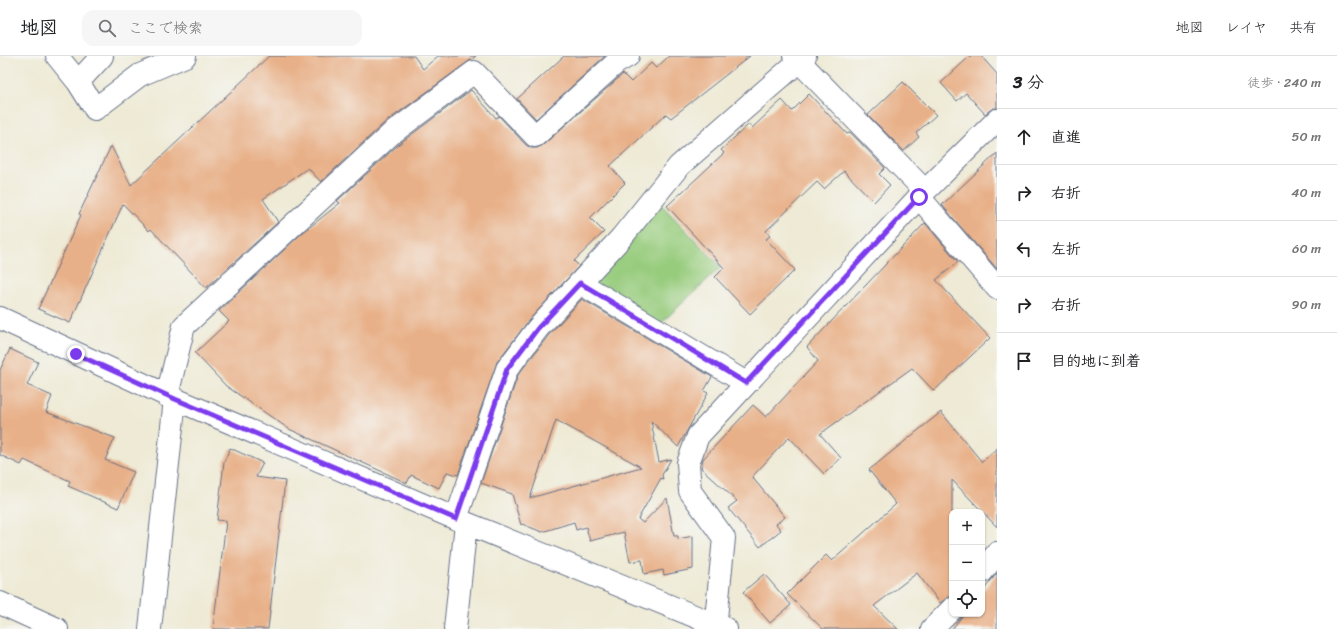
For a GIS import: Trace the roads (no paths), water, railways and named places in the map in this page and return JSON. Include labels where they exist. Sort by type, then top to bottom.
[{"type":"street","points":[[57,56],[78,82],[95,109],[140,75],[185,56]]},
{"type":"street","points":[[78,82],[102,56]]},
{"type":"street","points":[[150,629],[171,397],[184,326],[391,134],[474,72],[535,136],[616,63],[628,56]]},
{"type":"street","points":[[455,629],[461,521],[507,369],[538,328],[621,238],[679,166],[800,58],[922,194],[997,288]]},
{"type":"street","points":[[0,318],[171,397],[461,521],[719,628],[724,538],[690,491],[688,463],[698,436],[922,194],[997,120]]},
{"type":"street","points":[[580,283],[746,383]]},
{"type":"street","points":[[985,568],[997,553]]},
{"type":"street","points":[[0,603],[57,629]]},
{"type":"street","points":[[932,629],[949,612]]}]
